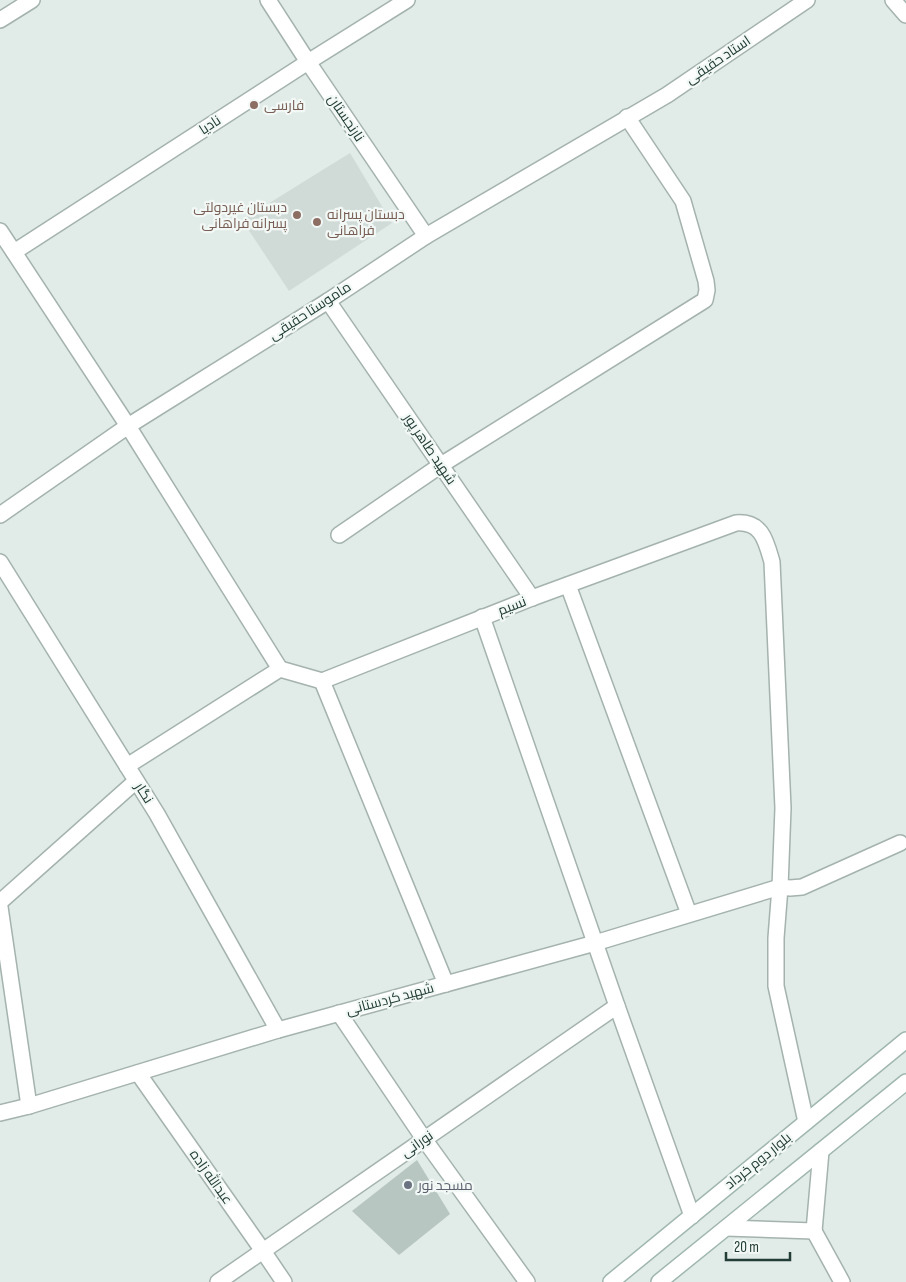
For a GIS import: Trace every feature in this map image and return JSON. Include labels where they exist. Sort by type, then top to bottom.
[{"type":"street","points":[[0,20],[32,0]]},
{"type":"street","name":"نارنجستان","points":[[268,0],[426,236]]},
{"type":"street","name":"نادیا","points":[[14,252],[407,0]]},
{"type":"street","name":"استاد حقیقی","points":[[626,117],[667,95],[807,0]]},
{"type":"street","points":[[893,0],[906,15]]},
{"type":"street","points":[[339,535],[441,465],[705,300],[706,281],[684,201],[626,117]]},
{"type":"street","name":"ماموستا حقیقی","points":[[0,515],[128,426],[328,301],[426,236],[626,117]]},
{"type":"street","points":[[0,231],[128,426],[280,669],[322,680],[446,984]]},
{"type":"street","name":"شهید طاهر پور","points":[[328,301],[532,598]]},
{"type":"street","name":"نسیم","points":[[322,680],[532,598],[736,522],[745,522],[756,527],[764,537],[772,562],[783,808],[780,886]]},
{"type":"street","name":"نگار","points":[[0,562],[157,814],[278,1030]]},
{"type":"street","points":[[568,585],[689,914]]},
{"type":"street","points":[[482,617],[692,1216]]},
{"type":"street","points":[[127,766],[280,669]]},
{"type":"street","points":[[0,902],[136,781]]},
{"type":"street","name":"شهید کردستانی","points":[[0,1114],[278,1030],[595,943],[780,886],[790,888],[802,887],[900,843]]},
{"type":"street","points":[[780,886],[776,938],[776,986],[806,1122]]},
{"type":"street","points":[[0,907],[29,1106]]},
{"type":"street","name":"نورانی","points":[[218,1282],[617,1006]]},
{"type":"street","points":[[339,1013],[424,1139],[527,1282]]},
{"type":"street","name":"بلوار دوم خرداد","points":[[610,1282],[906,1040]]},
{"type":"street","name":"عبدالله زاده","points":[[138,1073],[284,1282]]},
{"type":"street","points":[[659,1282],[906,1082]]},
{"type":"street","points":[[821,1151],[814,1231],[842,1282]]},
{"type":"street","points":[[726,1228],[814,1231]]},
{"type":"shaded area","name":"دبستان پسرانه فراهانی","points":[[350,153],[392,223],[289,291],[242,220]]},
{"type":"building","name":"مسجد نور","points":[[417,1160],[450,1214],[399,1255],[352,1211]]},
{"type":"place","name":"فارسی","points":[[254,105]]},
{"type":"place","name":"دبستان غیردولتی پسرانه فراهانی","points":[[297,215]]},
{"type":"place","name":"دبستان پسرانه فراهانی","points":[[317,222]]},
{"type":"place","name":"مسجد نور","points":[[408,1185]]}]
